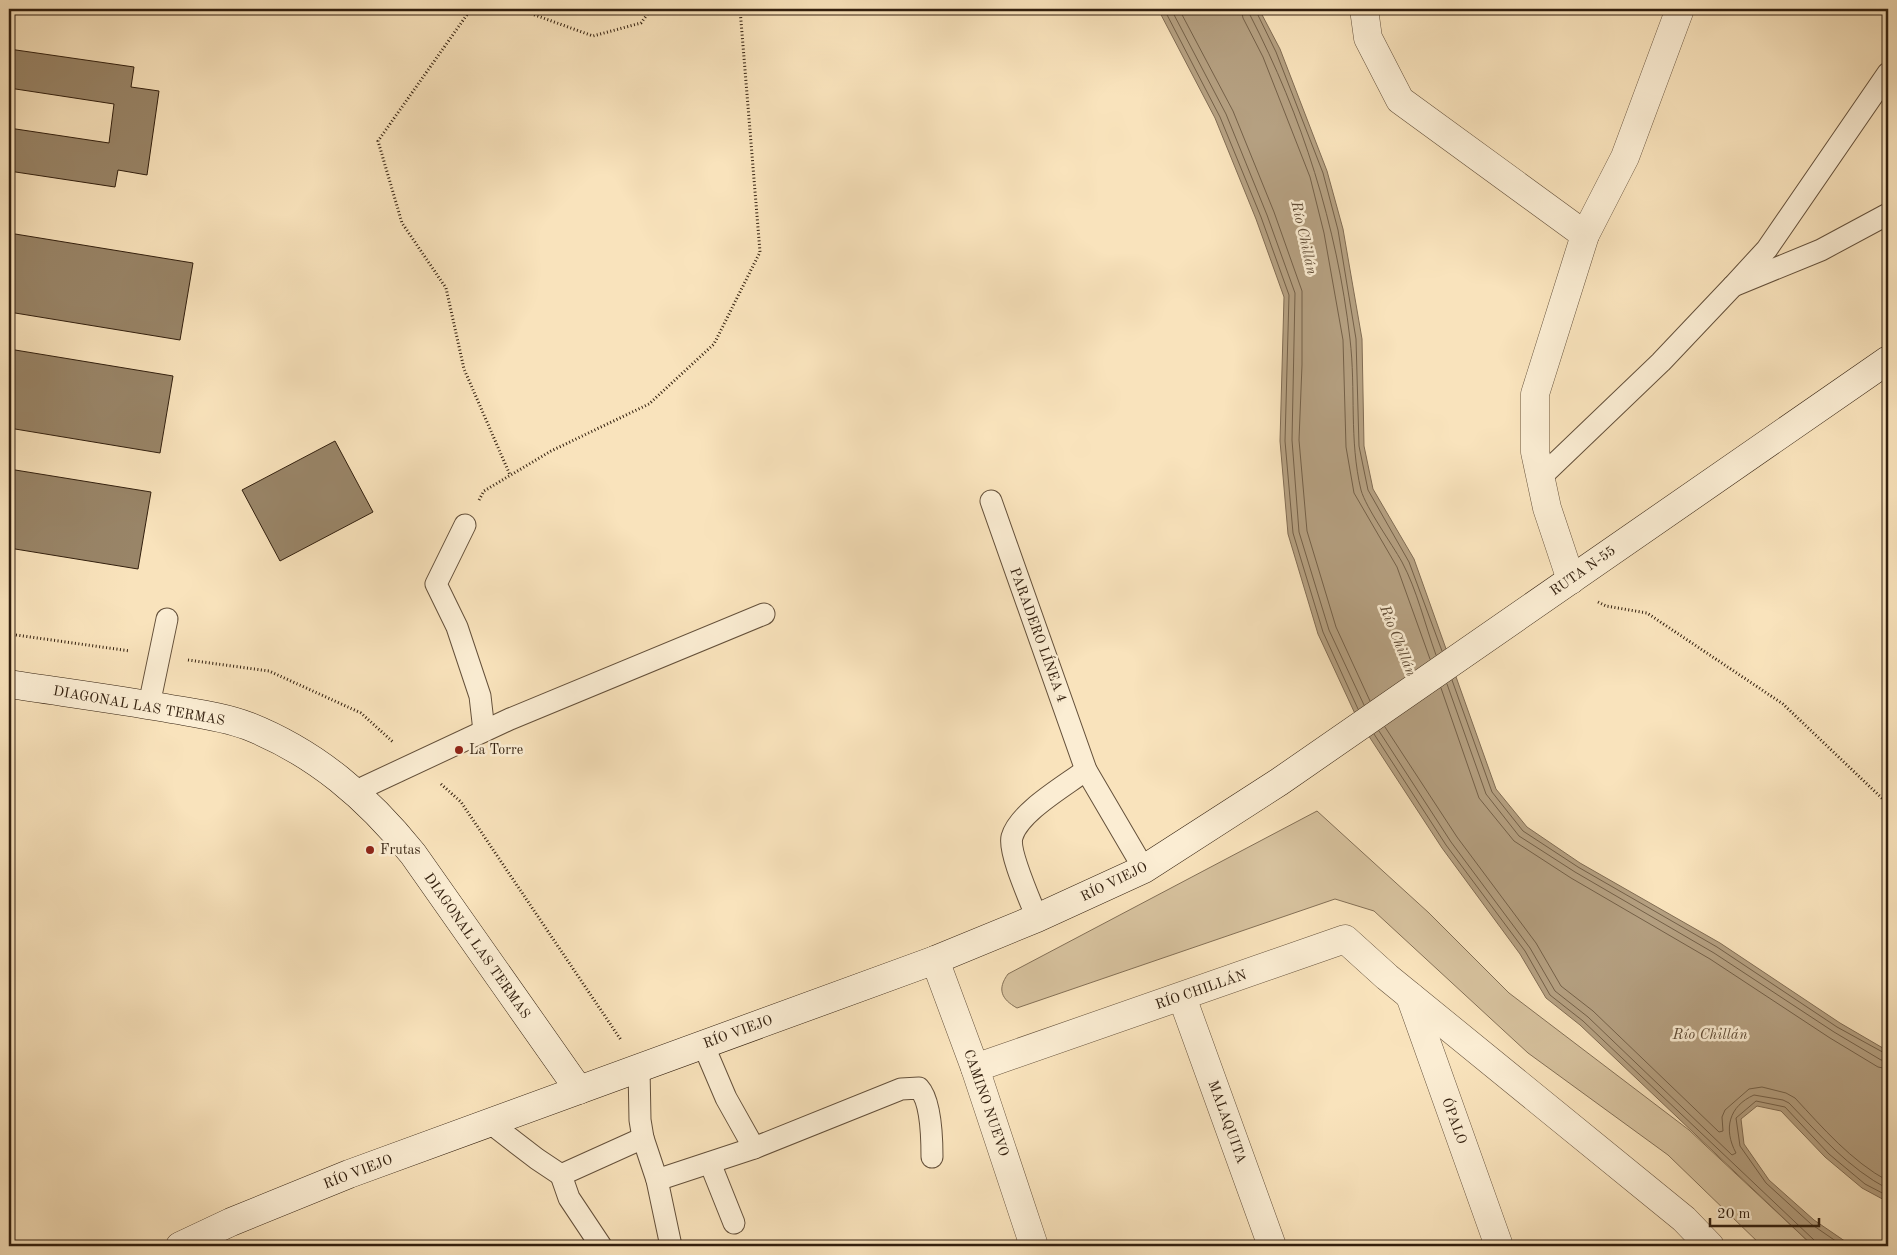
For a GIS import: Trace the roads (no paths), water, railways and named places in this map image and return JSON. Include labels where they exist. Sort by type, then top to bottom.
[{"type":"main road","points":[[1364,9],[1368,38],[1400,100],[1586,235]]},
{"type":"main road","points":[[1571,580],[1547,508],[1535,452],[1535,394],[1586,235],[1625,157],[1680,9]]},
{"type":"main road","name":"RUTA N-55","points":[[1279,782],[1888,360]]},
{"type":"main road","name":"DIAGONAL LAS TERMAS","points":[[9,684],[204,714],[246,725],[285,743],[322,765],[356,791],[387,821],[413,854],[578,1090]]},
{"type":"main road","name":"RÍO VIEJO","points":[[180,1246],[230,1222],[349,1174],[935,960],[1037,918],[1144,869],[1279,782]]},
{"type":"main road","name":"RÍO CHILLÁN","points":[[974,1068],[1345,939],[1410,995],[1684,1219],[1710,1246]]},
{"type":"main road","name":"CAMINO NUEVO","points":[[935,960],[974,1068],[1034,1246]]},
{"type":"main road","name":"ÓPALO","points":[[1410,995],[1499,1246]]},
{"type":"main road","name":"MALAQUITA","points":[[1182,997],[1272,1246]]},
{"type":"lane","points":[[1540,477],[1661,362],[1767,249],[1888,73]]},
{"type":"lane","points":[[1733,286],[1820,250],[1888,214]]},
{"type":"lane","name":"PARADERO LÍNEA 4","points":[[991,501],[1086,770],[1144,869]]},
{"type":"lane","points":[[466,525],[436,584],[457,627],[480,696],[484,731]]},
{"type":"lane","points":[[356,791],[484,731],[764,614]]},
{"type":"lane","points":[[149,705],[167,619]]},
{"type":"lane","points":[[1037,918],[1016,864],[1011,838],[1020,820],[1086,770]]},
{"type":"lane","points":[[703,1044],[726,1098],[754,1148]]},
{"type":"lane","points":[[639,1068],[640,1120],[643,1138],[657,1180],[671,1246]]},
{"type":"lane","points":[[657,1180],[754,1148],[900,1089],[919,1088],[926,1096],[932,1134],[932,1157]]},
{"type":"lane","points":[[490,1122],[537,1159],[561,1174],[569,1198],[602,1246]]},
{"type":"lane","points":[[561,1174],[643,1138]]},
{"type":"lane","points":[[710,1163],[734,1223]]},
{"type":"water","name":"Río Chillán","points":[[1158,9],[1259,9],[1280,49],[1327,171],[1343,229],[1362,339],[1364,446],[1373,489],[1414,559],[1496,789],[1527,827],[1580,863],[1720,943],[1840,1023],[1888,1051],[1888,1202],[1862,1188],[1825,1157],[1781,1111],[1757,1106],[1741,1119],[1744,1144],[1769,1180],[1814,1220],[1852,1246],[1813,1246],[1580,1025],[1546,998],[1520,954],[1442,848],[1357,718],[1318,634],[1288,534],[1280,441],[1284,297],[1256,219],[1215,118]]},
{"type":"place","name":"La Torre","points":[[459,750]]},
{"type":"place","name":"Frutas","points":[[370,850]]}]
